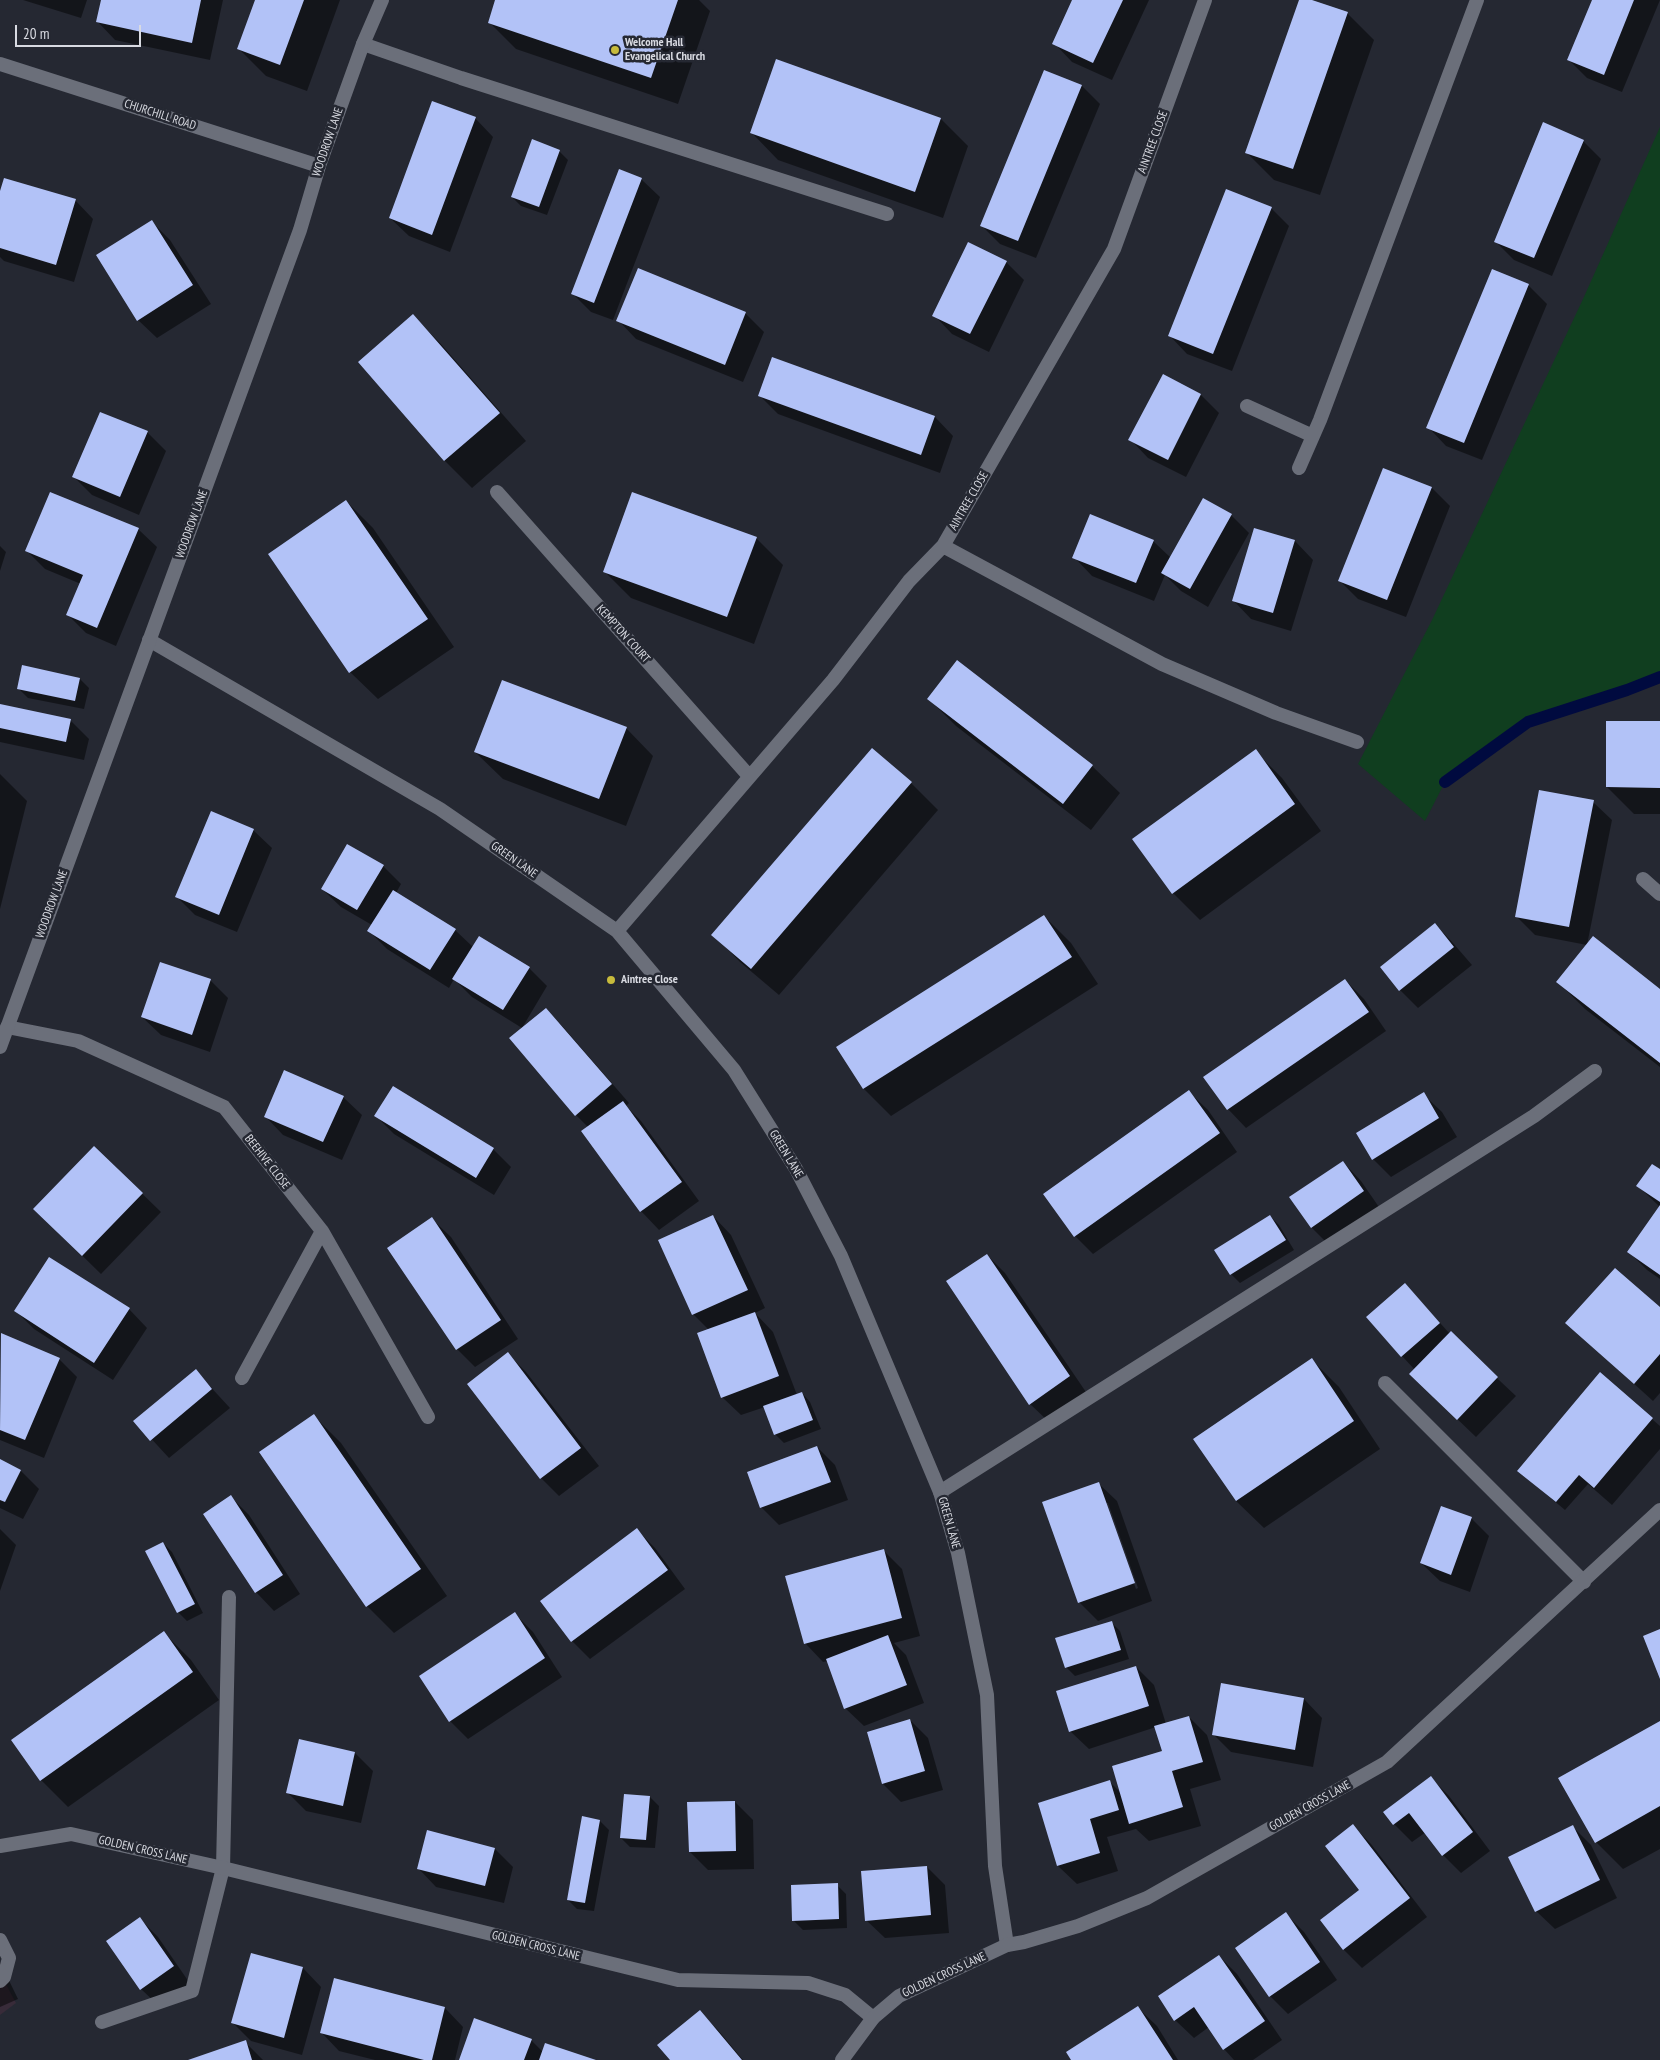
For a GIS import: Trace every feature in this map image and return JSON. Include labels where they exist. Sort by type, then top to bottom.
[{"type":"street","name":"WOODROW LANE","points":[[0,1047],[300,230],[319,166],[363,44],[382,0]]},
{"type":"street","name":"AINTREE CLOSE","points":[[617,931],[833,680],[909,581],[943,546],[1114,249],[1205,0]]},
{"type":"street","points":[[1299,468],[1313,436],[1477,0]]},
{"type":"street","points":[[363,44],[461,78],[887,214]]},
{"type":"street","name":"CHURCHILL ROAD","points":[[0,64],[319,166]]},
{"type":"street","points":[[1247,406],[1313,436]]},
{"type":"street","name":"KEMPTON COURT","points":[[496,492],[749,776]]},
{"type":"street","points":[[943,546],[1162,664],[1276,713],[1357,742]]},
{"type":"street","name":"GREEN LANE","points":[[149,640],[440,809],[617,931],[734,1070],[796,1169],[841,1256],[940,1492],[958,1553],[987,1695],[995,1866],[1008,1945]]},
{"type":"street","points":[[1643,879],[1660,894]]},
{"type":"street","name":"BEEHIVE CLOSE","points":[[7,1027],[78,1041],[224,1107],[322,1231],[428,1417]]},
{"type":"street","points":[[940,1492],[1534,1116],[1595,1071]]},
{"type":"street","points":[[242,1378],[322,1231]]},
{"type":"street","points":[[1385,1383],[1584,1582]]},
{"type":"street","name":"GOLDEN CROSS LANE","points":[[0,1846],[71,1834],[223,1868],[678,1980],[808,1983],[844,1994],[873,2018],[900,1996],[1008,1945],[1078,1926],[1148,1898],[1387,1762],[1660,1510]]},
{"type":"street","points":[[102,2022],[192,1991],[223,1868],[229,1597]]},
{"type":"street","points":[[0,1940],[9,1958],[4,1977],[0,1981]]},
{"type":"street","points":[[842,2060],[873,2018]]},
{"type":"shaded area","points":[[0,1973],[16,2003],[0,2015]]},
{"type":"green space","points":[[1660,127],[1660,677],[1627,690],[1528,722],[1445,782],[1425,821],[1358,764],[1432,620],[1583,299]]},
{"type":"building","points":[[101,0],[201,0],[192,43],[96,22]]},
{"type":"building","points":[[255,0],[304,0],[280,65],[237,49]]},
{"type":"building","name":"Welcome Hall Evangelical Church","points":[[495,0],[678,0],[651,78],[488,23]]},
{"type":"building","points":[[1072,0],[1123,0],[1093,63],[1052,44]]},
{"type":"building","points":[[1299,0],[1312,0],[1348,12],[1293,169],[1245,153]]},
{"type":"building","points":[[1592,0],[1634,0],[1604,75],[1567,60]]},
{"type":"building","points":[[776,59],[941,118],[915,192],[750,133]]},
{"type":"building","points":[[1044,70],[1082,85],[1018,241],[980,226]]},
{"type":"building","points":[[432,101],[476,117],[432,235],[389,218]]},
{"type":"building","points":[[1543,122],[1584,140],[1534,258],[1494,242]]},
{"type":"building","points":[[532,139],[560,150],[539,207],[511,197]]},
{"type":"building","points":[[619,169],[642,178],[594,303],[571,294]]},
{"type":"building","points":[[4,178],[76,199],[56,265],[0,248],[0,191]]},
{"type":"building","points":[[1226,189],[1272,207],[1213,354],[1168,336]]},
{"type":"building","points":[[152,220],[193,285],[137,321],[96,255]]},
{"type":"building","points":[[968,242],[1007,261],[970,334],[932,316]]},
{"type":"building","points":[[638,268],[746,312],[725,365],[616,321]]},
{"type":"building","points":[[1492,269],[1529,284],[1464,443],[1426,428]]},
{"type":"building","points":[[413,314],[500,413],[444,461],[358,362]]},
{"type":"building","points":[[772,357],[935,416],[921,455],[758,396]]},
{"type":"building","points":[[1163,374],[1201,394],[1168,460],[1128,440]]},
{"type":"building","points":[[100,412],[148,431],[120,497],[72,477]]},
{"type":"building","points":[[1383,468],[1432,487],[1387,600],[1338,581]]},
{"type":"building","points":[[50,492],[139,528],[97,628],[66,615],[83,575],[25,551]]},
{"type":"building","points":[[632,492],[757,537],[727,617],[603,572]]},
{"type":"building","points":[[1203,498],[1232,514],[1190,589],[1161,573]]},
{"type":"building","points":[[346,500],[428,619],[349,673],[268,554]]},
{"type":"building","points":[[1090,514],[1154,540],[1136,583],[1072,558]]},
{"type":"building","points":[[1254,528],[1295,540],[1273,613],[1232,601]]},
{"type":"building","points":[[957,660],[1093,765],[1063,804],[927,699]]},
{"type":"building","points":[[22,665],[80,678],[75,701],[17,689]]},
{"type":"building","points":[[502,680],[627,727],[599,799],[474,752]]},
{"type":"building","points":[[0,704],[71,719],[66,742],[0,728]]},
{"type":"building","points":[[1606,721],[1660,721],[1660,788],[1606,787]]},
{"type":"building","points":[[872,748],[912,782],[751,969],[711,935]]},
{"type":"building","points":[[1256,749],[1295,804],[1172,894],[1132,839]]},
{"type":"building","points":[[1539,790],[1594,800],[1569,927],[1515,917]]},
{"type":"building","points":[[211,811],[254,829],[219,915],[175,897]]},
{"type":"building","points":[[347,844],[384,865],[357,910],[321,889]]},
{"type":"building","points":[[393,890],[456,929],[430,970],[367,931]]},
{"type":"building","points":[[1044,915],[1072,957],[863,1089],[836,1047]]},
{"type":"building","points":[[1435,923],[1454,947],[1399,991],[1380,967]]},
{"type":"building","points":[[479,936],[530,967],[503,1010],[452,979]]},
{"type":"building","points":[[1593,936],[1660,989],[1660,1063],[1556,982]]},
{"type":"building","points":[[160,962],[211,979],[192,1035],[141,1017]]},
{"type":"building","points":[[1345,979],[1369,1012],[1227,1110],[1203,1077]]},
{"type":"building","points":[[546,1008],[612,1084],[575,1116],[509,1038]]},
{"type":"building","points":[[284,1070],[344,1096],[323,1142],[264,1117]]},
{"type":"building","points":[[393,1086],[494,1148],[476,1178],[374,1116]]},
{"type":"building","points":[[1189,1090],[1220,1133],[1074,1237],[1043,1194]]},
{"type":"building","points":[[1424,1092],[1439,1118],[1372,1160],[1356,1133]]},
{"type":"building","points":[[623,1101],[682,1182],[640,1212],[581,1131]]},
{"type":"building","points":[[94,1146],[143,1193],[82,1256],[33,1209]]},
{"type":"building","points":[[1343,1161],[1364,1191],[1311,1228],[1289,1197]]},
{"type":"building","points":[[1652,1164],[1660,1169],[1660,1202],[1636,1186]]},
{"type":"building","points":[[1660,1205],[1660,1275],[1627,1252]]},
{"type":"building","points":[[713,1215],[748,1290],[692,1315],[658,1240]]},
{"type":"building","points":[[1270,1215],[1286,1240],[1230,1275],[1214,1250]]},
{"type":"building","points":[[432,1217],[501,1320],[456,1350],[387,1248]]},
{"type":"building","points":[[987,1254],[1070,1376],[1029,1405],[946,1281]]},
{"type":"building","points":[[49,1257],[130,1308],[94,1363],[14,1311]]},
{"type":"building","points":[[1615,1268],[1660,1307],[1660,1354],[1634,1384],[1565,1323]]},
{"type":"building","points":[[1405,1283],[1440,1323],[1401,1357],[1366,1317]]},
{"type":"building","points":[[755,1312],[779,1376],[721,1398],[697,1333]]},
{"type":"building","points":[[1451,1331],[1498,1377],[1457,1420],[1409,1374]]},
{"type":"building","points":[[1,1333],[60,1358],[25,1440],[0,1430]]},
{"type":"building","points":[[508,1352],[581,1448],[540,1479],[467,1384]]},
{"type":"building","points":[[1312,1358],[1354,1421],[1236,1501],[1193,1439]]},
{"type":"building","points":[[196,1369],[212,1389],[150,1441],[133,1421]]},
{"type":"building","points":[[1600,1372],[1653,1418],[1594,1488],[1579,1475],[1556,1502],[1517,1471]]},
{"type":"building","points":[[802,1392],[813,1420],[774,1435],[763,1406]]},
{"type":"building","points":[[314,1414],[421,1569],[366,1607],[259,1452]]},
{"type":"building","points":[[817,1446],[831,1482],[760,1508],[747,1472]]},
{"type":"building","points":[[0,1459],[21,1470],[5,1502],[0,1500]]},
{"type":"building","points":[[1099,1482],[1135,1583],[1078,1603],[1042,1502]]},
{"type":"building","points":[[231,1495],[283,1575],[255,1593],[203,1514]]},
{"type":"building","points":[[1441,1506],[1472,1517],[1451,1575],[1420,1563]]},
{"type":"building","points":[[637,1528],[668,1570],[571,1642],[540,1601]]},
{"type":"building","points":[[163,1542],[195,1604],[177,1613],[145,1551]]},
{"type":"building","points":[[884,1549],[902,1618],[804,1644],[785,1576]]},
{"type":"building","points":[[515,1612],[545,1658],[449,1722],[419,1676]]},
{"type":"building","points":[[1112,1621],[1121,1650],[1065,1668],[1055,1638]]},
{"type":"building","points":[[1660,1629],[1660,1679],[1643,1636]]},
{"type":"building","points":[[164,1631],[193,1672],[40,1781],[11,1740]]},
{"type":"building","points":[[888,1635],[907,1685],[844,1709],[826,1659]]},
{"type":"building","points":[[1136,1666],[1149,1706],[1069,1732],[1056,1691]]},
{"type":"building","points":[[1221,1683],[1304,1698],[1295,1750],[1212,1735]]},
{"type":"building","points":[[1189,1716],[1203,1762],[1172,1771],[1183,1807],[1129,1824],[1112,1766],[1162,1751],[1154,1726]]},
{"type":"building","points":[[910,1719],[925,1771],[882,1784],[867,1732]]},
{"type":"building","points":[[1660,1721],[1660,1806],[1595,1843],[1558,1778]]},
{"type":"building","points":[[299,1739],[355,1752],[343,1806],[286,1793]]},
{"type":"building","points":[[1431,1776],[1473,1832],[1442,1856],[1409,1813],[1393,1825],[1383,1812]]},
{"type":"building","points":[[1110,1780],[1119,1810],[1090,1819],[1100,1853],[1057,1866],[1038,1803]]},
{"type":"building","points":[[624,1794],[650,1796],[646,1840],[620,1838]]},
{"type":"building","points":[[735,1801],[736,1851],[689,1852],[687,1802]]},
{"type":"building","points":[[582,1816],[600,1820],[585,1903],[567,1900]]},
{"type":"building","points":[[1353,1824],[1410,1898],[1343,1950],[1320,1920],[1359,1890],[1325,1846]]},
{"type":"building","points":[[1573,1825],[1600,1880],[1535,1912],[1508,1857]]},
{"type":"building","points":[[427,1830],[495,1848],[485,1886],[417,1869]]},
{"type":"building","points":[[927,1866],[931,1915],[865,1921],[861,1871]]},
{"type":"building","points":[[838,1883],[839,1919],[792,1921],[791,1885]]},
{"type":"building","points":[[1286,1912],[1320,1962],[1269,1997],[1235,1948]]},
{"type":"building","points":[[140,1917],[174,1966],[140,1990],[106,1941]]},
{"type":"building","points":[[251,1953],[303,1967],[284,2038],[231,2023]]},
{"type":"building","points":[[1219,1955],[1265,2021],[1223,2050],[1194,2007],[1174,2021],[1158,1996]]},
{"type":"building","points":[[334,1978],[445,2007],[432,2060],[424,2060],[320,2033]]},
{"type":"building","points":[[1138,2006],[1173,2060],[1071,2060],[1066,2052]]},
{"type":"building","points":[[700,2010],[742,2060],[670,2060],[657,2045]]},
{"type":"building","points":[[474,2018],[532,2039],[524,2060],[459,2060]]},
{"type":"building","points":[[246,2040],[252,2060],[188,2060]]},
{"type":"building","points":[[545,2043],[596,2060],[539,2060]]},
{"type":"waterway","points":[[1445,782],[1528,722],[1627,690],[1660,677]]},
{"type":"place","name":"Welcome Hall Evangelical Church","points":[[615,50]]},
{"type":"place","name":"Aintree Close","points":[[611,980]]}]
